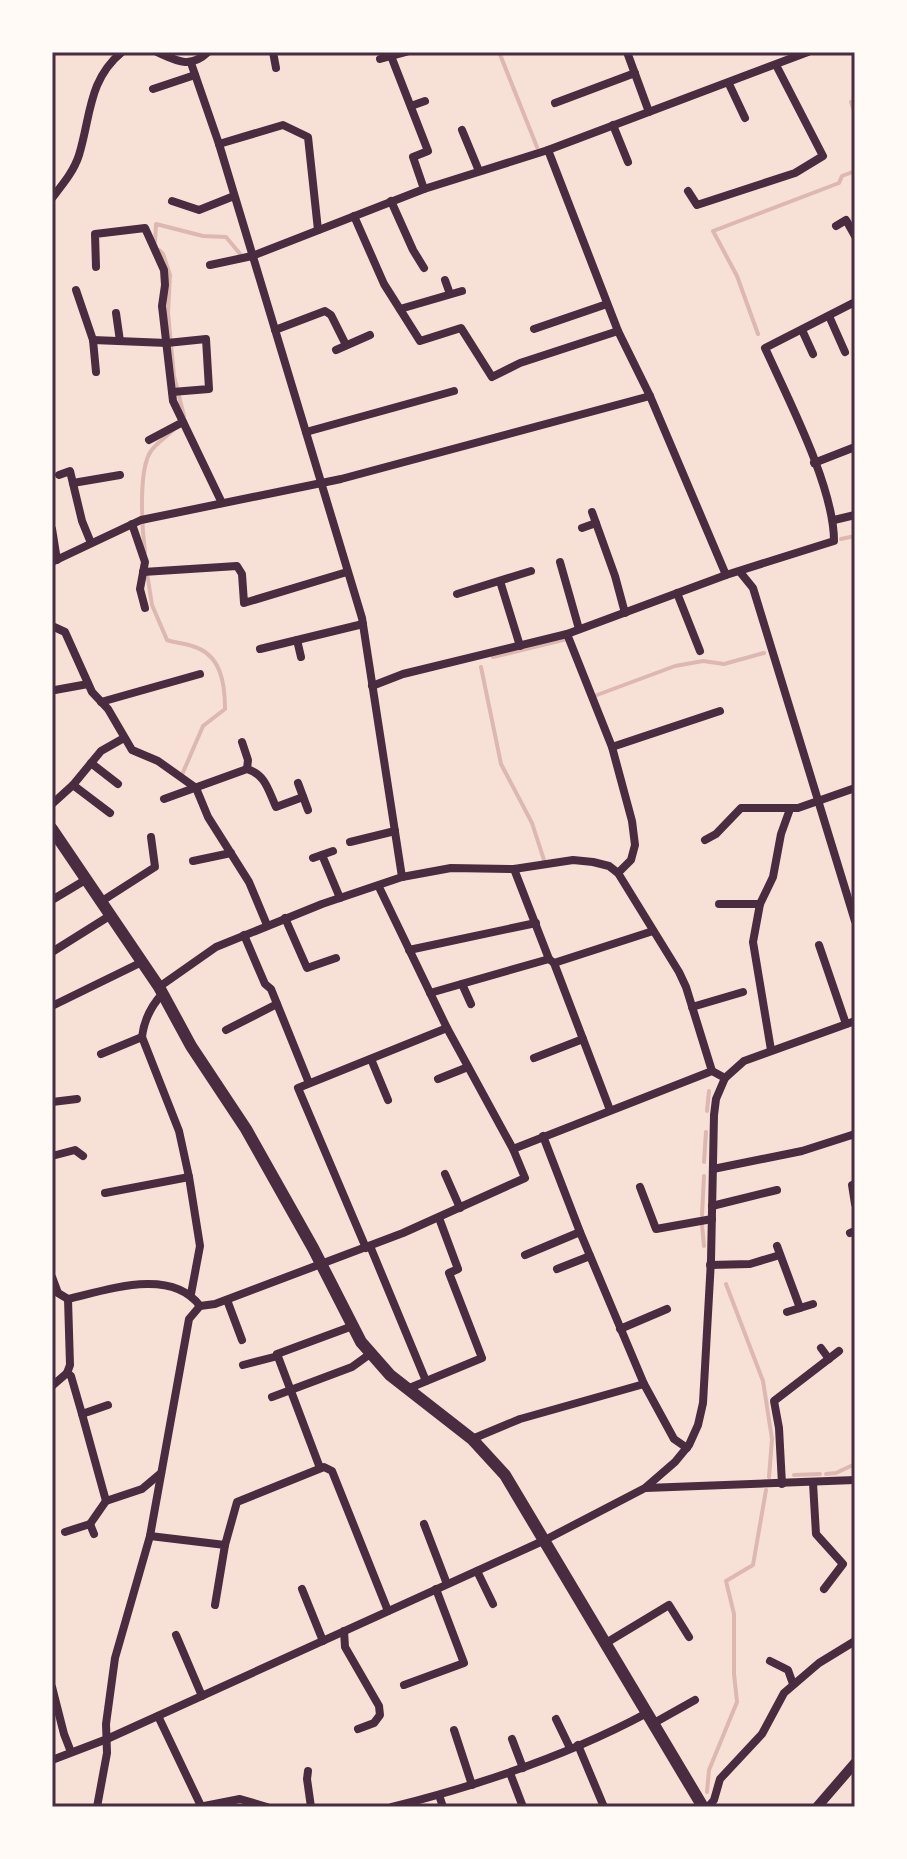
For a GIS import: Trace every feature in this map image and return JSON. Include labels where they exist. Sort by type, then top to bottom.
[{"type":"main road","points":[[52,829],[161,990],[191,1046],[246,1129],[321,1265],[350,1327],[370,1354],[407,1389],[472,1439],[505,1475],[705,1807]]},
{"type":"street","points":[[52,198],[72,171],[79,154],[88,108],[99,77],[110,61],[122,52]]},
{"type":"street","points":[[157,52],[181,64],[191,63],[208,52]]},
{"type":"street","points":[[273,52],[276,68]]},
{"type":"street","points":[[380,59],[406,52]]},
{"type":"street","points":[[627,52],[649,112]]},
{"type":"street","points":[[210,265],[252,256],[391,201],[548,150],[808,52]]},
{"type":"street","points":[[391,56],[428,151],[413,157],[424,189]]},
{"type":"street","points":[[191,63],[219,144],[363,624],[402,877]]},
{"type":"street","points":[[688,191],[697,205],[795,173],[823,156],[776,65]]},
{"type":"street","points":[[555,103],[635,73]]},
{"type":"street","points":[[153,89],[195,75]]},
{"type":"street","points":[[729,84],[745,118]]},
{"type":"street","points":[[411,106],[425,101]]},
{"type":"street","points":[[219,144],[283,125],[308,137],[318,230]]},
{"type":"street","points":[[613,125],[628,162]]},
{"type":"street","points":[[462,130],[479,171]]},
{"type":"street","points":[[548,150],[618,331],[650,396],[726,575]]},
{"type":"street","points":[[172,201],[199,210],[234,196]]},
{"type":"street","points":[[391,201],[424,268]]},
{"type":"street","points":[[354,216],[384,284],[420,341],[461,328],[492,377],[520,363],[618,331]]},
{"type":"street","points":[[836,226],[846,220],[855,236]]},
{"type":"street","points":[[96,267],[95,234],[145,228],[164,270],[162,306],[172,392],[222,503]]},
{"type":"street","points":[[445,280],[450,294]]},
{"type":"street","points":[[76,290],[93,340],[96,372]]},
{"type":"street","points":[[400,309],[462,291]]},
{"type":"street","points":[[534,329],[607,304]]},
{"type":"street","points":[[372,686],[403,674],[567,634],[726,575],[834,541],[834,520],[814,463],[765,348],[855,304]]},
{"type":"street","points":[[275,330],[325,311],[331,315],[346,345]]},
{"type":"street","points":[[116,313],[120,341]]},
{"type":"street","points":[[829,316],[845,352]]},
{"type":"street","points":[[802,330],[813,354]]},
{"type":"street","points":[[336,350],[370,335]]},
{"type":"street","points":[[93,340],[167,343],[206,339],[209,389],[172,392]]},
{"type":"street","points":[[306,432],[454,391]]},
{"type":"street","points":[[52,529],[54,561],[141,520],[414,461],[650,396]]},
{"type":"street","points":[[149,440],[183,422]]},
{"type":"street","points":[[814,463],[855,447]]},
{"type":"street","points":[[59,475],[70,471],[82,521],[91,543]]},
{"type":"street","points":[[73,483],[120,475]]},
{"type":"street","points":[[592,512],[625,613]]},
{"type":"street","points":[[834,520],[855,515]]},
{"type":"street","points":[[582,528],[596,523]]},
{"type":"street","points":[[132,524],[145,562],[140,595],[145,608]]},
{"type":"street","points":[[560,562],[579,629]]},
{"type":"street","points":[[143,572],[237,566],[242,574],[244,603],[347,572]]},
{"type":"street","points":[[457,594],[531,571]]},
{"type":"street","points":[[740,572],[753,588],[855,921]]},
{"type":"street","points":[[500,581],[520,646]]},
{"type":"street","points":[[677,593],[700,651]]},
{"type":"street","points":[[260,649],[363,624]]},
{"type":"street","points":[[52,626],[69,637],[88,684],[138,754],[158,761],[196,788],[208,817],[249,882],[267,925]]},
{"type":"street","points":[[567,634],[612,747],[632,821],[635,845],[631,860],[618,873]]},
{"type":"street","points":[[297,640],[301,657]]},
{"type":"street","points":[[101,702],[195,675],[193,689]]},
{"type":"street","points":[[55,690],[88,684]]},
{"type":"street","points":[[612,747],[720,711]]},
{"type":"street","points":[[52,804],[73,785],[101,751],[124,738]]},
{"type":"street","points":[[242,742],[248,760],[247,769]]},
{"type":"street","points":[[91,763],[118,784]]},
{"type":"street","points":[[164,799],[247,769],[263,778],[276,807],[303,797]]},
{"type":"street","points":[[298,783],[308,810]]},
{"type":"street","points":[[73,785],[110,813]]},
{"type":"street","points":[[705,840],[716,834],[741,808],[790,809],[855,788]]},
{"type":"street","points":[[771,1050],[753,942],[760,904],[773,877],[781,834],[790,809]]},
{"type":"street","points":[[350,842],[395,831]]},
{"type":"street","points":[[102,901],[155,867],[151,837]]},
{"type":"street","points":[[333,851],[318,856],[340,898]]},
{"type":"street","points":[[193,861],[231,853]]},
{"type":"street","points":[[191,1294],[200,1246],[189,1177],[179,1131],[142,1037],[143,1024],[161,990],[216,947],[267,925],[402,877],[451,868],[514,869],[573,860],[609,866],[618,873],[679,972],[712,1071],[725,1078]]},
{"type":"street","points":[[514,869],[610,1110]]},
{"type":"street","points":[[52,900],[87,879]]},
{"type":"street","points":[[97,1807],[107,1753],[106,1724],[115,1658],[150,1536],[189,1319],[200,1306],[227,1300],[368,1247],[525,1178],[513,1149],[447,1028],[379,887]]},
{"type":"street","points":[[719,904],[760,904]]},
{"type":"street","points":[[52,952],[111,915]]},
{"type":"street","points":[[285,918],[307,968],[336,958]]},
{"type":"street","points":[[409,950],[536,923]]},
{"type":"street","points":[[430,993],[653,931]]},
{"type":"street","points":[[244,935],[265,984],[271,989],[309,1083]]},
{"type":"street","points":[[52,1760],[107,1739],[545,1540],[645,1488],[675,1462],[687,1448],[698,1425],[703,1403],[716,1099],[725,1078],[737,1064],[850,1022],[819,945]]},
{"type":"street","points":[[52,1006],[142,962]]},
{"type":"street","points":[[317,965],[321,976]]},
{"type":"street","points":[[462,984],[471,1004]]},
{"type":"street","points":[[692,1007],[743,992]]},
{"type":"street","points":[[226,1030],[277,1004]]},
{"type":"street","points":[[426,1381],[298,1088],[447,1028]]},
{"type":"street","points":[[101,1054],[142,1037]]},
{"type":"street","points":[[534,1058],[583,1039]]},
{"type":"street","points":[[371,1059],[388,1100]]},
{"type":"street","points":[[438,1079],[468,1067]]},
{"type":"street","points":[[513,1149],[712,1071]]},
{"type":"street","points":[[52,1102],[77,1099]]},
{"type":"street","points":[[713,1169],[802,1151],[855,1134]]},
{"type":"street","points":[[543,1136],[644,1384],[674,1439],[687,1448]]},
{"type":"street","points":[[52,1156],[75,1150],[83,1156]]},
{"type":"street","points":[[445,1174],[460,1208]]},
{"type":"street","points":[[105,1193],[189,1177]]},
{"type":"street","points":[[855,1184],[852,1185],[855,1204]]},
{"type":"street","points":[[640,1187],[656,1229],[712,1219]]},
{"type":"street","points":[[712,1206],[777,1190]]},
{"type":"street","points":[[407,1389],[482,1358],[449,1273],[458,1269],[439,1218]]},
{"type":"street","points":[[525,1255],[580,1232]]},
{"type":"street","points":[[710,1265],[750,1264],[779,1250],[800,1308]]},
{"type":"street","points":[[557,1269],[590,1256]]},
{"type":"street","points":[[52,1277],[58,1293],[68,1299],[150,1283],[191,1294],[200,1306]]},
{"type":"street","points":[[52,1386],[67,1373],[70,1365],[68,1299]]},
{"type":"street","points":[[227,1300],[242,1340]]},
{"type":"street","points":[[787,1312],[813,1304]]},
{"type":"street","points":[[620,1329],[667,1309]]},
{"type":"street","points":[[243,1365],[278,1356],[350,1327]]},
{"type":"street","points":[[821,1348],[829,1359]]},
{"type":"street","points":[[782,1484],[774,1401],[839,1351]]},
{"type":"street","points":[[272,1397],[352,1367],[370,1354]]},
{"type":"street","points":[[278,1356],[320,1468]]},
{"type":"street","points":[[67,1373],[71,1376],[106,1501]]},
{"type":"street","points":[[472,1439],[520,1419],[644,1384]]},
{"type":"street","points":[[82,1414],[108,1405]]},
{"type":"street","points":[[215,1605],[225,1545],[237,1502],[320,1468],[332,1471],[388,1611]]},
{"type":"street","points":[[65,1532],[90,1524],[106,1501],[142,1489],[162,1473]]},
{"type":"street","points":[[645,1488],[855,1480]]},
{"type":"street","points":[[813,1483],[816,1534],[843,1564],[824,1589]]},
{"type":"street","points":[[90,1524],[94,1534]]},
{"type":"street","points":[[424,1524],[447,1584]]},
{"type":"street","points":[[150,1536],[225,1545]]},
{"type":"street","points":[[477,1571],[493,1604]]},
{"type":"street","points":[[302,1589],[323,1641]]},
{"type":"street","points":[[404,1685],[464,1663],[436,1589]]},
{"type":"street","points":[[606,1643],[669,1605],[689,1637]]},
{"type":"street","points":[[344,1631],[345,1647],[379,1706],[380,1715],[374,1723],[358,1729]]},
{"type":"street","points":[[176,1635],[202,1696]]},
{"type":"street","points":[[705,1807],[714,1800],[720,1779],[762,1734],[775,1706],[793,1684],[819,1663],[855,1641]]},
{"type":"street","points":[[770,1661],[788,1670],[793,1684]]},
{"type":"street","points":[[52,1687],[71,1752]]},
{"type":"street","points":[[392,1807],[510,1773],[695,1700]]},
{"type":"street","points":[[158,1716],[200,1806],[240,1799],[267,1807]]},
{"type":"street","points":[[556,1719],[574,1746],[604,1807]]},
{"type":"street","points":[[454,1730],[472,1785]]},
{"type":"street","points":[[512,1739],[523,1768]]},
{"type":"street","points":[[817,1807],[855,1763]]},
{"type":"street","points":[[308,1771],[311,1807]]},
{"type":"street","points":[[510,1773],[523,1807]]},
{"type":"street","points":[[439,1795],[443,1807]]},
{"type":"waterway","points":[[499,52],[537,147]]},
{"type":"waterway","points":[[855,101],[851,102],[855,113]]},
{"type":"waterway","points":[[758,334],[737,276],[713,231],[839,183],[842,176],[855,171]]},
{"type":"waterway","points":[[155,242],[156,224],[203,236],[226,237],[241,255]]},
{"type":"waterway","points":[[159,250],[170,275],[168,313],[174,376],[184,416]]},
{"type":"waterway","points":[[145,552],[142,515],[144,471],[151,451],[174,429]]},
{"type":"waterway","points":[[841,539],[855,536]]},
{"type":"waterway","points":[[147,573],[152,605],[167,640],[192,646],[209,656],[219,671],[224,689],[225,709],[203,726],[181,777]]},
{"type":"waterway","points":[[493,657],[567,639]]},
{"type":"waterway","points":[[597,695],[675,666],[703,661],[724,664],[764,653]]},
{"type":"waterway","points":[[481,667],[501,764],[532,823],[544,860]]},
{"type":"waterway","points":[[707,1111],[709,1091]]},
{"type":"waterway","points":[[704,1162],[706,1132]]},
{"type":"waterway","points":[[702,1215],[704,1176]]},
{"type":"waterway","points":[[702,1225],[704,1246]]},
{"type":"waterway","points":[[726,1284],[763,1381],[772,1439],[769,1477]]},
{"type":"waterway","points":[[826,1474],[855,1464]]},
{"type":"waterway","points":[[794,1475],[820,1474]]},
{"type":"waterway","points":[[707,1792],[709,1770],[737,1702],[734,1614],[726,1581],[753,1565],[766,1490]]}]
